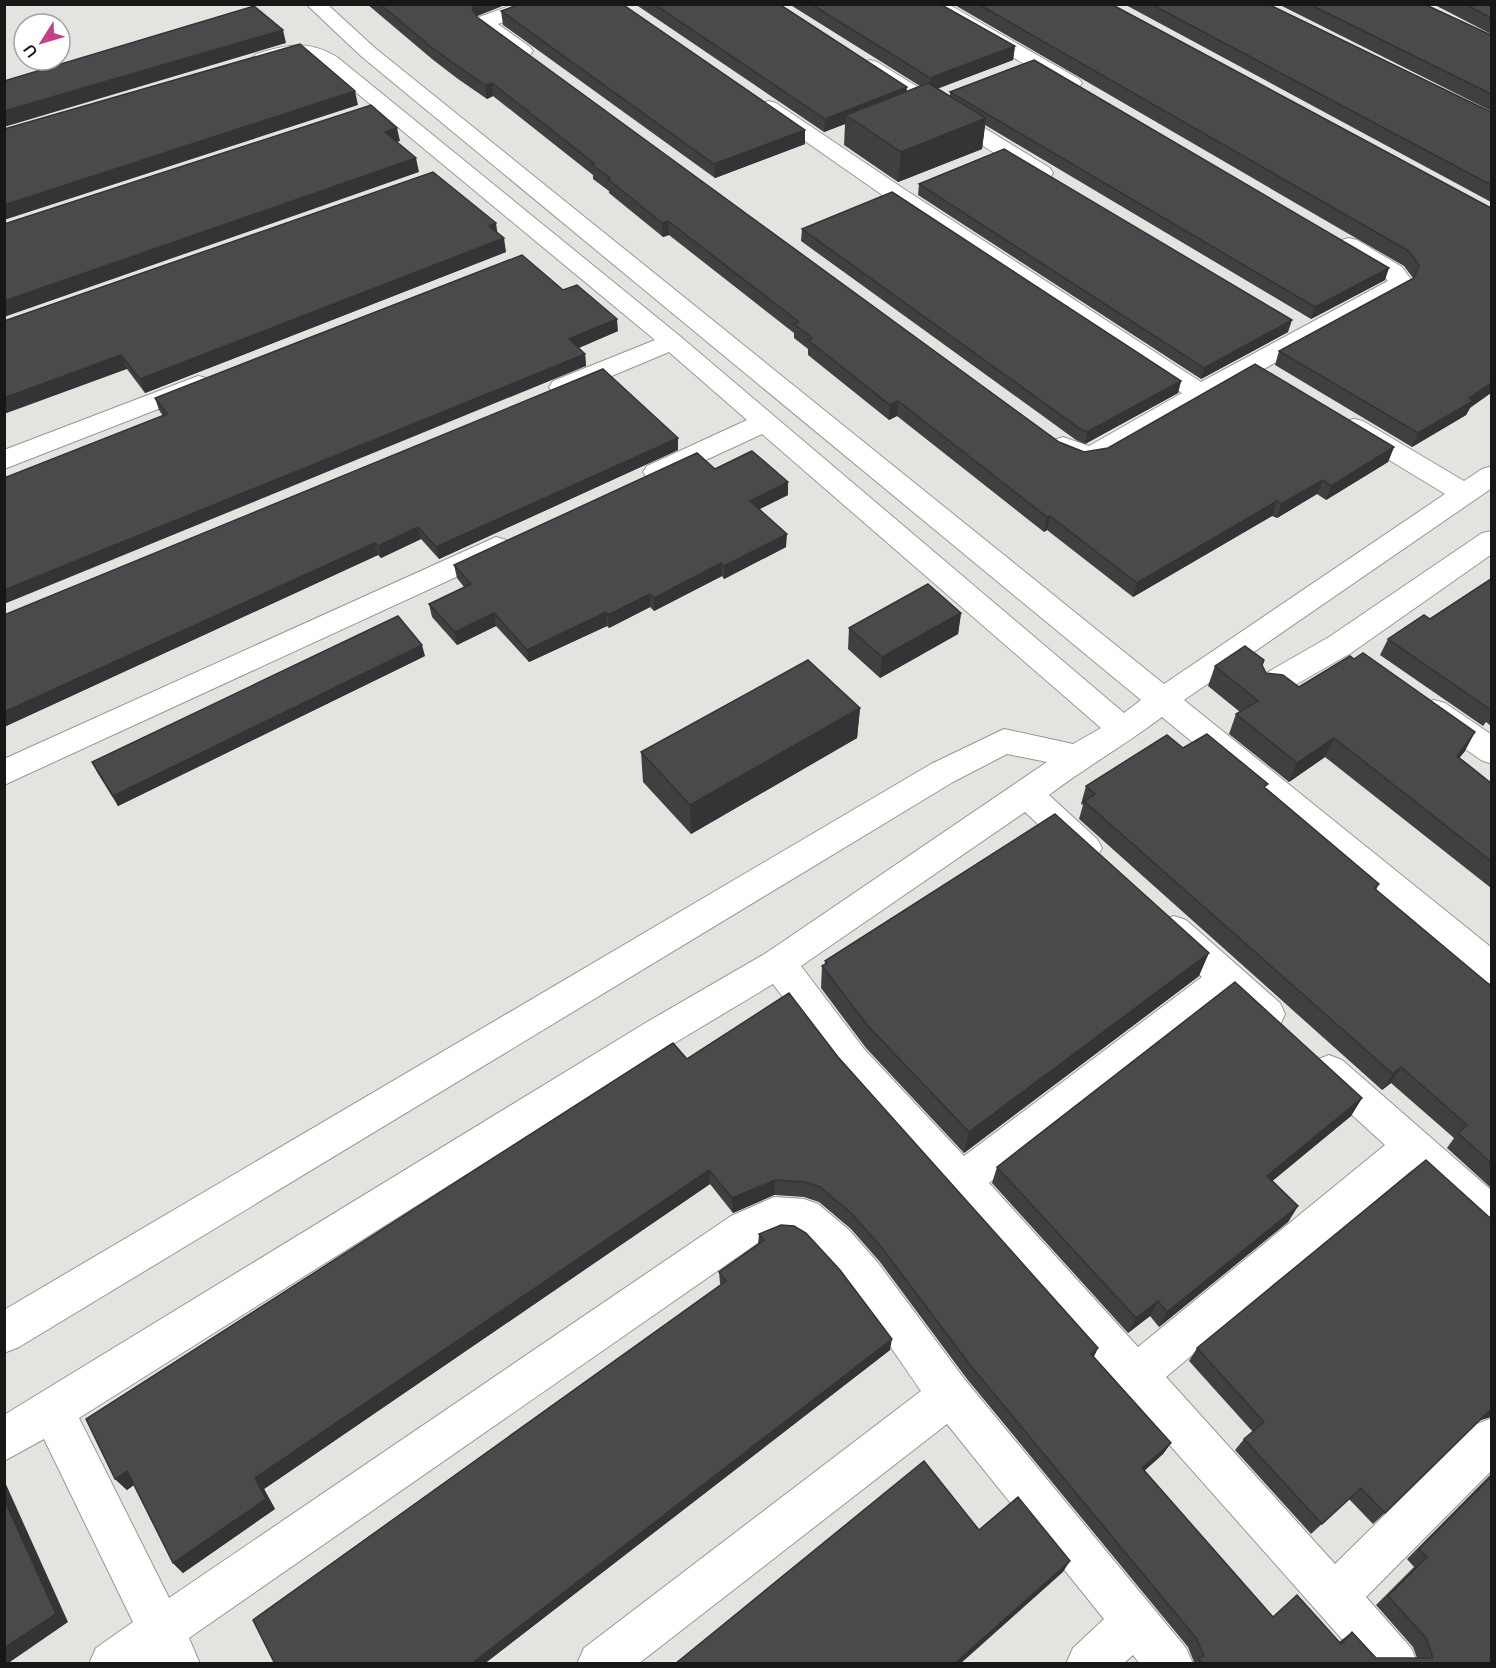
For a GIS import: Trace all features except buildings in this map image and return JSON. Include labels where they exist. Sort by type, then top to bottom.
[{"type":"street","points":[[315,4],[368,52],[1491,969]]},
{"type":"street","points":[[535,4],[486,21],[487,25],[545,67]]},
{"type":"street","points":[[933,4],[1086,91]]},
{"type":"street","points":[[248,63],[292,50],[305,49],[330,62],[373,109],[541,249],[672,342],[1123,730]]},
{"type":"street","points":[[850,53],[1065,187]]},
{"type":"street","points":[[1014,69],[1035,61]]},
{"type":"street","points":[[908,110],[951,94]]},
{"type":"street","points":[[754,97],[896,194],[1200,393]]},
{"type":"street","points":[[823,143],[845,135]]},
{"type":"street","points":[[982,159],[1004,150]]},
{"type":"street","points":[[896,194],[917,185]]},
{"type":"street","points":[[1047,434],[1066,448],[1082,455],[1095,454],[1200,393],[1262,371],[1310,332],[1393,289],[1400,282],[1394,272],[1333,236]]},
{"type":"street","points":[[1289,320],[1310,332]]},
{"type":"street","points":[[539,397],[672,342]]},
{"type":"street","points":[[4,460],[224,374]]},
{"type":"street","points":[[4,1440],[778,963],[1027,794],[1077,757],[1123,730],[1161,701],[1478,485],[1333,414]]},
{"type":"street","points":[[636,482],[766,422]]},
{"type":"street","points":[[4,773],[516,537]]},
{"type":"street","points":[[1272,684],[1340,645],[1491,540]]},
{"type":"street","points":[[1340,645],[1368,665]]},
{"type":"street","points":[[1416,698],[1491,752]]},
{"type":"street","points":[[4,1333],[942,773],[1004,741],[1077,757]]},
{"type":"street","points":[[1027,794],[1113,874]]},
{"type":"street","points":[[1148,906],[1491,1217]]},
{"type":"street","points":[[778,963],[851,1060],[1395,1664]]},
{"type":"street","points":[[961,1181],[1227,978]]},
{"type":"street","points":[[1136,1374],[1413,1146]]},
{"type":"street","points":[[112,1664],[168,1647],[745,1229],[774,1215],[804,1217],[835,1243],[864,1277],[950,1395],[1170,1664]]},
{"type":"street","points":[[600,1664],[950,1395]]},
{"type":"street","points":[[53,1411],[168,1647]]},
{"type":"street","points":[[1334,1597],[1491,1440]]},
{"type":"street","points":[[1089,1664],[1135,1621]]}]
